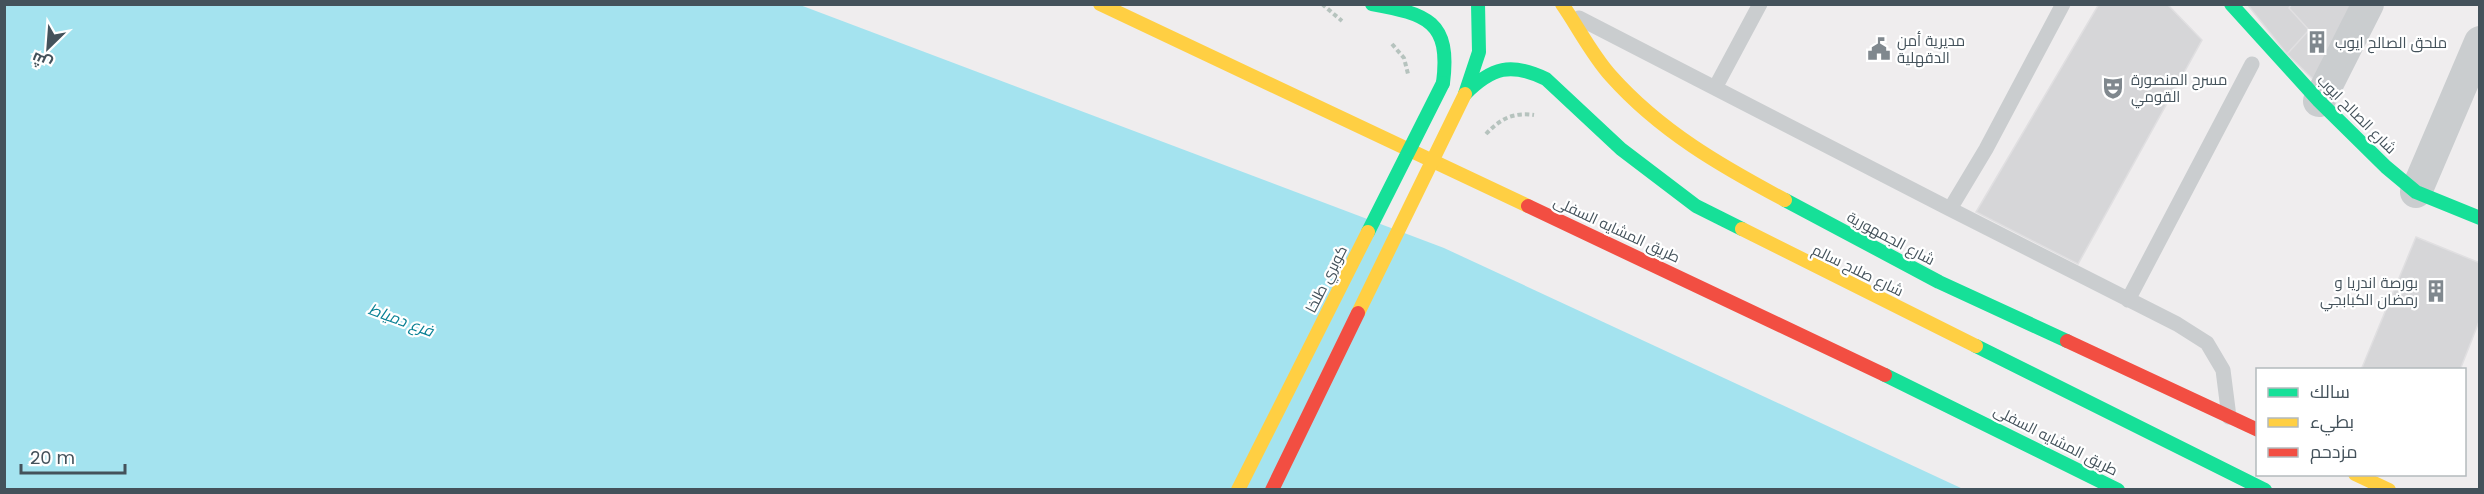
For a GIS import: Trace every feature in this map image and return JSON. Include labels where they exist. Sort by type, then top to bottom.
[{"type":"main road","name":"طريق المشايه السفلى","points":[[1100,4],[1911,387],[2118,489]]},
{"type":"main road","name":"كوبري طلخا","points":[[1238,489],[1443,83],[1447,66],[1446,48],[1433,26],[1411,10],[1372,4]]},
{"type":"main road","points":[[1272,489],[1465,94],[1479,52],[1478,4]]},
{"type":"main road","name":"شارع الصالح ايوب","points":[[2232,4],[2319,101],[2386,167],[2416,192],[2480,218]]},
{"type":"main road","name":"شارع الجمهورية","points":[[1566,7],[1617,82],[1663,127],[1726,169],[1939,282],[2256,429]]},
{"type":"main road","name":"شارع صلاح سالم","points":[[1465,94],[1476,82],[1499,68],[1532,71],[1546,79],[1621,149],[1696,206],[2265,489]]},
{"type":"main road","points":[[2360,476],[2389,489]]},
{"type":"street","points":[[2319,101],[2368,4]]},
{"type":"street","points":[[2416,192],[2480,42]]},
{"type":"lane","points":[[1715,88],[1760,4]]},
{"type":"lane","points":[[1950,209],[1986,149],[2063,4]]},
{"type":"lane","points":[[1566,7],[1715,88],[2177,324],[2207,343],[2223,370],[2229,417]]},
{"type":"lane","points":[[2128,300],[2252,64]]},
{"type":"path","points":[[1322,4],[1348,25]]},
{"type":"path","points":[[1389,41],[1404,58],[1410,79]]},
{"type":"water","name":"فرع دمياط","points":[[4,5],[800,5],[1444,248],[1963,489],[5,489]]},
{"type":"building","name":"مسرح المنصورة القومي","points":[[2099,4],[2167,4],[2202,40],[2078,264],[1976,212]]},
{"type":"building","points":[[2247,4],[2292,4],[2289,8],[2309,30],[2287,54]]},
{"type":"building","name":"ملحق الصالح ايوب","points":[[2292,4],[2354,4],[2315,81],[2287,54],[2309,30],[2289,8]]},
{"type":"building","name":"بورصة اندريا و رمضان الكبابجي","points":[[2416,237],[2480,263],[2480,319],[2461,368],[2362,368]]},
{"type":"traffic: fast","points":[[1372,4],[1407,12],[1431,24],[1439,33],[1443,46],[1445,62],[1443,83]]},
{"type":"traffic: fast","points":[[1465,94],[1479,52],[1478,4]]},
{"type":"traffic: fast","points":[[2231,4],[2319,101],[2386,167],[2416,192],[2480,218]]},
{"type":"traffic: fast","points":[[1465,94],[1484,78],[1502,70],[1522,70],[1546,79],[1621,149],[1696,206],[1742,229]]},
{"type":"traffic: fast","points":[[1368,232],[1443,83]]},
{"type":"traffic: fast","points":[[1785,200],[1939,282],[2067,341]]},
{"type":"traffic: fast","points":[[1976,346],[2265,490]]},
{"type":"traffic: fast","points":[[1885,375],[2118,490]]},
{"type":"traffic: slow","points":[[1100,4],[1528,206]]},
{"type":"traffic: slow","points":[[1562,4],[1604,68],[1650,114],[1692,146],[1785,200]]},
{"type":"traffic: slow","points":[[1358,313],[1465,94]]},
{"type":"traffic: slow","points":[[1742,229],[1976,346]]},
{"type":"traffic: slow","points":[[1238,490],[1368,232]]},
{"type":"traffic: slow","points":[[2359,476],[2389,490]]},
{"type":"traffic: jam","points":[[1528,206],[1885,375]]},
{"type":"traffic: jam","points":[[1272,490],[1358,313]]},
{"type":"traffic: jam","points":[[2067,341],[2256,429]]},
{"type":"place","name":"ملحق الصالح ايوب","points":[[2317,42]]},
{"type":"place","name":"مديرية أمن الدقهلية","points":[[1879,49]]},
{"type":"place","name":"مسرح المنصورة القومي","points":[[2113,88]]},
{"type":"place","name":"بورصة اندريا و رمضان الكبابجي","points":[[2436,291]]}]
